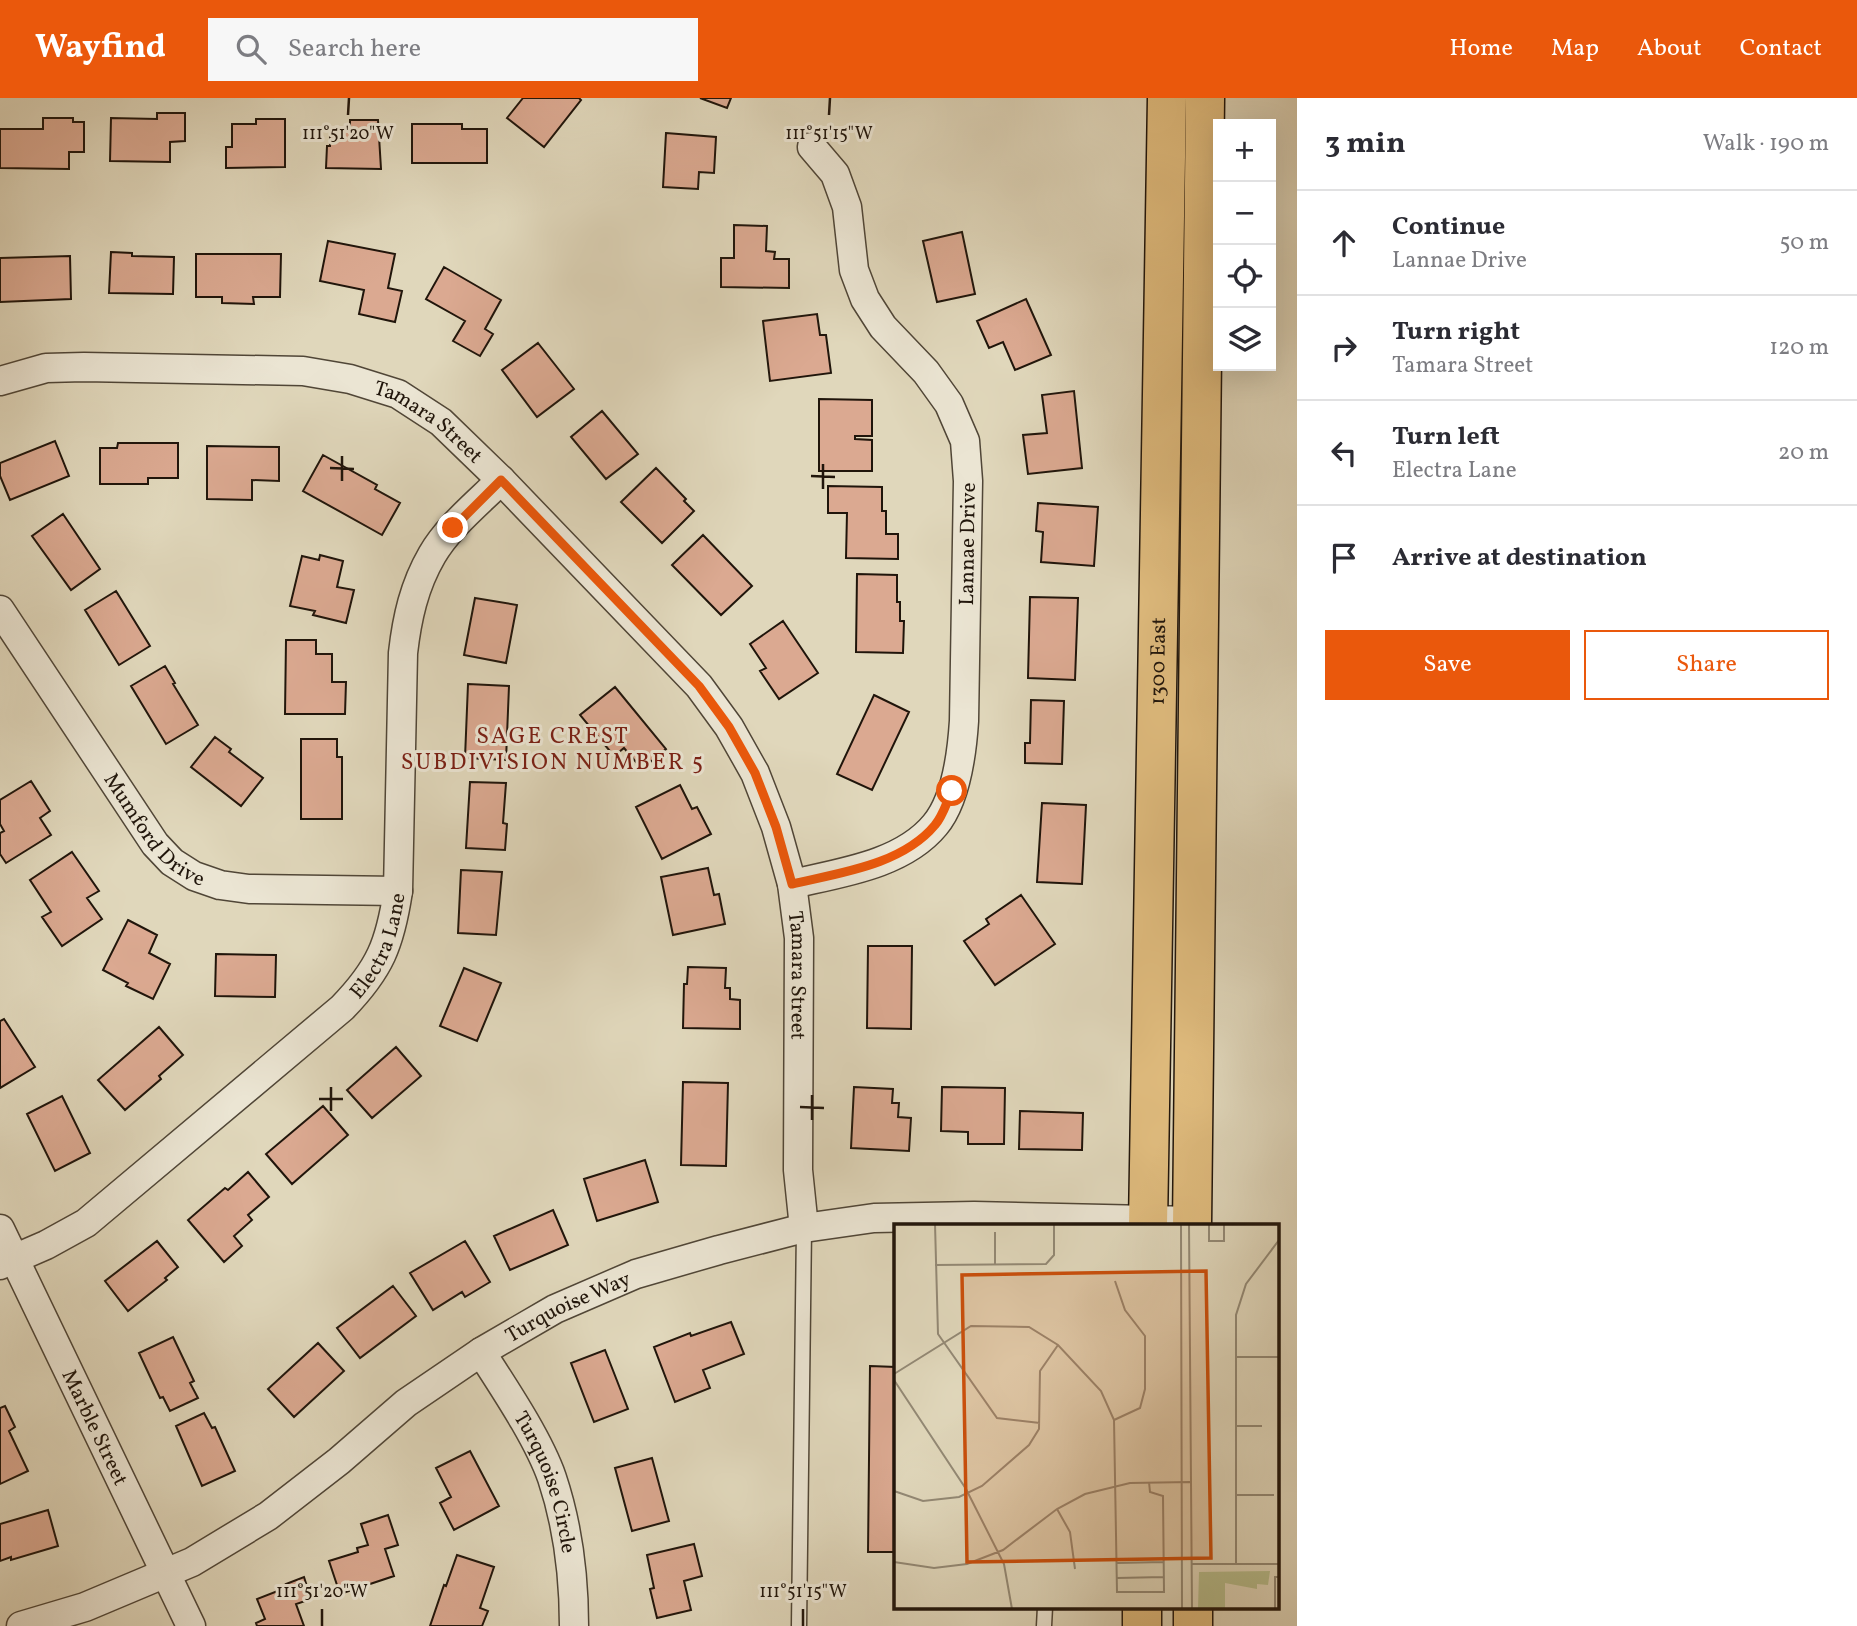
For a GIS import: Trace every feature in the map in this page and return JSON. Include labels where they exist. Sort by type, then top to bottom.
[{"type":"main road","name":"1300 East","points":[[1148,1222],[1167,98]]},
{"type":"main road","name":"1300 East","points":[[1192,1223],[1205,98]]},
{"type":"main road","points":[[1142,1608],[1142,1626]]},
{"type":"main road","points":[[1193,1608],[1193,1626]]},
{"type":"street","name":"Lannae Drive","points":[[792,884],[882,860],[911,845],[936,824],[952,791],[961,757],[964,721],[968,481],[965,441],[949,404],[926,372],[883,327],[864,299],[854,270],[847,206],[835,174],[813,147]]},
{"type":"street","name":"Tamara Street","points":[[0,381],[46,368],[303,371],[350,379],[398,394],[441,422],[501,480],[699,686],[729,727],[759,784],[776,827],[792,884],[799,938],[798,1170],[804,1228]]},
{"type":"street","name":"Electra Lane","points":[[7,1262],[86,1223],[342,1008],[362,988],[382,958],[393,926],[398,891],[403,653],[407,617],[418,582],[433,553],[501,480]]},
{"type":"street","name":"Mumford Drive","points":[[0,610],[155,844],[172,862],[194,876],[220,885],[249,889],[398,891]]},
{"type":"street","name":"Turquoise Way","points":[[21,1626],[85,1607],[192,1562],[268,1516],[339,1461],[406,1403],[481,1352],[555,1309],[636,1275],[804,1228],[874,1218],[1192,1223]]},
{"type":"street","name":"Marble Street","points":[[0,1229],[7,1262],[191,1626]]},
{"type":"street","name":"Turquoise Circle","points":[[481,1352],[525,1423],[551,1476],[567,1530],[574,1587],[574,1626]]},
{"type":"lane","points":[[799,1626],[804,1228]]},
{"type":"lane","points":[[1044,1626],[1045,1608]]},
{"type":"building","points":[[523,98],[581,100],[544,147],[507,118]]},
{"type":"building","points":[[700,98],[731,98],[727,108]]},
{"type":"building","points":[[157,113],[185,113],[185,141],[170,142],[170,162],[110,161],[111,118],[157,119]]},
{"type":"building","points":[[43,118],[73,118],[73,122],[84,122],[84,152],[69,152],[69,169],[0,168],[0,129],[43,129]]},
{"type":"building","points":[[256,119],[285,119],[285,167],[226,168],[226,147],[232,147],[232,124],[256,124]]},
{"type":"building","points":[[350,120],[378,120],[381,169],[326,168],[330,130],[350,130]]},
{"type":"building","points":[[412,124],[462,124],[462,129],[487,129],[487,163],[412,163]]},
{"type":"building","points":[[666,133],[716,137],[714,173],[699,172],[698,189],[663,187]]},
{"type":"building","points":[[734,225],[767,226],[766,251],[775,252],[774,259],[789,259],[789,288],[721,287],[721,258],[734,258]]},
{"type":"building","points":[[962,232],[975,294],[937,302],[923,241]]},
{"type":"building","points":[[328,241],[395,254],[388,288],[402,291],[395,322],[359,314],[364,290],[320,281]]},
{"type":"building","points":[[111,252],[132,253],[132,256],[174,257],[173,294],[109,293]]},
{"type":"building","points":[[196,254],[281,254],[280,297],[253,297],[254,304],[222,303],[222,297],[196,297]]},
{"type":"building","points":[[70,256],[71,299],[0,302],[0,258]]},
{"type":"building","points":[[444,267],[501,300],[485,329],[493,334],[480,356],[453,341],[465,321],[426,299]]},
{"type":"building","points":[[1026,299],[1051,355],[1015,370],[1003,342],[989,348],[977,321]]},
{"type":"building","points":[[817,314],[820,335],[826,335],[831,373],[770,381],[763,321]]},
{"type":"building","points":[[538,343],[574,389],[537,417],[502,370]]},
{"type":"building","points":[[1074,391],[1082,468],[1028,474],[1023,435],[1047,433],[1042,395]]},
{"type":"building","points":[[819,399],[872,400],[872,436],[855,436],[855,439],[872,440],[872,471],[819,471]]},
{"type":"building","points":[[602,411],[638,454],[606,479],[571,437]]},
{"type":"building","points":[[55,441],[69,476],[10,500],[0,476],[0,463]]},
{"type":"building","points":[[118,443],[178,443],[178,478],[148,478],[148,484],[100,484],[100,448],[117,448]]},
{"type":"building","points":[[207,446],[279,447],[279,481],[252,480],[252,500],[207,499]]},
{"type":"building","points":[[323,455],[377,485],[375,489],[400,503],[382,535],[303,491]]},
{"type":"building","points":[[656,468],[694,511],[662,543],[621,502]]},
{"type":"building","points":[[828,486],[882,487],[886,534],[898,534],[898,559],[846,558],[847,513],[828,513]]},
{"type":"building","points":[[1038,503],[1098,507],[1094,566],[1041,562],[1043,532],[1036,531]]},
{"type":"building","points":[[63,514],[100,569],[71,590],[32,536]]},
{"type":"building","points":[[703,535],[752,586],[721,615],[672,565]]},
{"type":"building","points":[[320,555],[343,561],[337,587],[354,590],[346,623],[313,615],[315,611],[290,606],[302,556],[319,560]]},
{"type":"building","points":[[857,574],[897,575],[897,602],[900,602],[900,621],[904,621],[903,653],[856,652]]},
{"type":"building","points":[[116,591],[150,646],[119,665],[85,610]]},
{"type":"building","points":[[1030,597],[1078,598],[1075,680],[1028,678]]},
{"type":"building","points":[[475,598],[517,605],[506,663],[464,655]]},
{"type":"building","points":[[783,621],[818,673],[779,699],[760,671],[766,668],[750,644]]},
{"type":"building","points":[[286,640],[316,640],[316,654],[332,654],[332,682],[346,682],[345,714],[285,714]]},
{"type":"building","points":[[165,666],[198,725],[166,744],[131,686]]},
{"type":"building","points":[[468,684],[509,686],[506,760],[465,758]]},
{"type":"building","points":[[615,687],[666,749],[642,769],[624,748],[614,756],[580,715]]},
{"type":"building","points":[[874,695],[909,712],[872,790],[837,774]]},
{"type":"building","points":[[1031,700],[1064,701],[1062,764],[1025,763],[1025,743],[1030,743]]},
{"type":"building","points":[[215,737],[231,749],[229,752],[263,778],[241,806],[191,767]]},
{"type":"building","points":[[301,739],[337,739],[337,757],[342,757],[342,819],[301,819]]},
{"type":"building","points":[[31,781],[50,811],[40,818],[51,835],[6,863],[0,854],[0,833],[4,831],[0,824],[0,800]]},
{"type":"building","points":[[470,782],[506,783],[503,823],[507,824],[505,850],[466,848]]},
{"type":"building","points":[[680,785],[692,809],[697,807],[711,834],[662,859],[636,807]]},
{"type":"building","points":[[1042,803],[1086,805],[1082,884],[1037,882]]},
{"type":"building","points":[[72,852],[99,891],[87,898],[102,919],[62,946],[42,917],[51,912],[30,880]]},
{"type":"building","points":[[708,868],[714,895],[719,894],[725,924],[673,935],[661,877]]},
{"type":"building","points":[[461,870],[502,872],[496,935],[458,933]]},
{"type":"building","points":[[1021,895],[1055,944],[995,985],[964,941],[989,924],[986,919]]},
{"type":"building","points":[[128,920],[157,935],[149,953],[170,964],[153,999],[126,986],[128,983],[103,970]]},
{"type":"building","points":[[868,946],[912,946],[911,1029],[867,1028]]},
{"type":"building","points":[[216,954],[276,955],[275,997],[215,996]]},
{"type":"building","points":[[688,967],[726,968],[725,988],[730,988],[730,999],[740,1000],[740,1029],[683,1028],[684,984],[687,984]]},
{"type":"building","points":[[464,968],[501,983],[477,1041],[440,1026]]},
{"type":"building","points":[[4,1019],[35,1067],[0,1088],[0,1021]]},
{"type":"building","points":[[159,1027],[183,1055],[159,1076],[161,1079],[125,1110],[98,1080]]},
{"type":"building","points":[[396,1047],[421,1076],[372,1118],[347,1090]]},
{"type":"building","points":[[683,1082],[728,1083],[726,1166],[681,1165]]},
{"type":"building","points":[[854,1087],[893,1089],[892,1103],[899,1103],[898,1117],[911,1118],[909,1151],[851,1148]]},
{"type":"building","points":[[942,1087],[1005,1088],[1004,1144],[968,1144],[968,1132],[941,1131]]},
{"type":"building","points":[[62,1096],[90,1153],[55,1171],[27,1114]]},
{"type":"building","points":[[323,1106],[348,1135],[292,1184],[266,1154]]},
{"type":"building","points":[[1020,1111],[1083,1113],[1082,1150],[1019,1149]]},
{"type":"building","points":[[645,1160],[658,1202],[597,1221],[584,1179]]},
{"type":"building","points":[[248,1172],[269,1197],[248,1215],[252,1220],[234,1236],[242,1246],[224,1262],[188,1220]]},
{"type":"building","points":[[553,1210],[568,1245],[510,1270],[494,1236]]},
{"type":"building","points":[[157,1241],[178,1267],[165,1278],[167,1280],[128,1311],[105,1281]]},
{"type":"building","points":[[465,1241],[490,1282],[465,1297],[462,1292],[433,1310],[410,1273]]},
{"type":"building","points":[[393,1286],[416,1316],[360,1358],[337,1328]]},
{"type":"building","points":[[731,1322],[744,1354],[703,1370],[710,1388],[675,1402],[654,1347],[690,1333],[691,1336]]},
{"type":"building","points":[[173,1337],[194,1381],[190,1383],[198,1398],[170,1411],[163,1397],[160,1398],[139,1353]]},
{"type":"building","points":[[318,1343],[344,1371],[294,1417],[268,1389]]},
{"type":"building","points":[[605,1350],[628,1409],[594,1422],[571,1363]]},
{"type":"building","points":[[870,1366],[894,1367],[894,1552],[868,1552]]},
{"type":"building","points":[[5,1406],[15,1427],[9,1431],[28,1471],[0,1484],[0,1408]]},
{"type":"building","points":[[204,1413],[212,1428],[215,1427],[235,1471],[202,1486],[176,1426]]},
{"type":"building","points":[[470,1451],[499,1506],[454,1530],[440,1503],[451,1497],[436,1468]]},
{"type":"building","points":[[652,1458],[669,1521],[632,1531],[615,1468]]},
{"type":"building","points":[[48,1510],[58,1546],[0,1561],[0,1524]]},
{"type":"building","points":[[388,1515],[398,1545],[385,1549],[394,1576],[340,1594],[329,1561],[358,1552],[357,1548],[368,1545],[361,1524]]},
{"type":"building","points":[[694,1544],[702,1576],[684,1581],[691,1610],[657,1618],[650,1589],[654,1588],[647,1555]]},
{"type":"building","points":[[457,1555],[494,1567],[480,1608],[488,1611],[482,1626],[430,1626],[444,1585],[446,1586]]},
{"type":"building","points":[[304,1577],[311,1599],[296,1604],[304,1626],[257,1626],[256,1623],[265,1619],[257,1599],[288,1587],[286,1584]]},
{"type":"district","name":"SAGE CREST SUBDIVISION NUMBER 5","points":[[553,748]]},
{"type":"route","points":[[453,528],[501,480],[699,686],[729,727],[755,773],[776,827],[792,884],[882,860],[911,845],[936,824],[952,791]]}]
